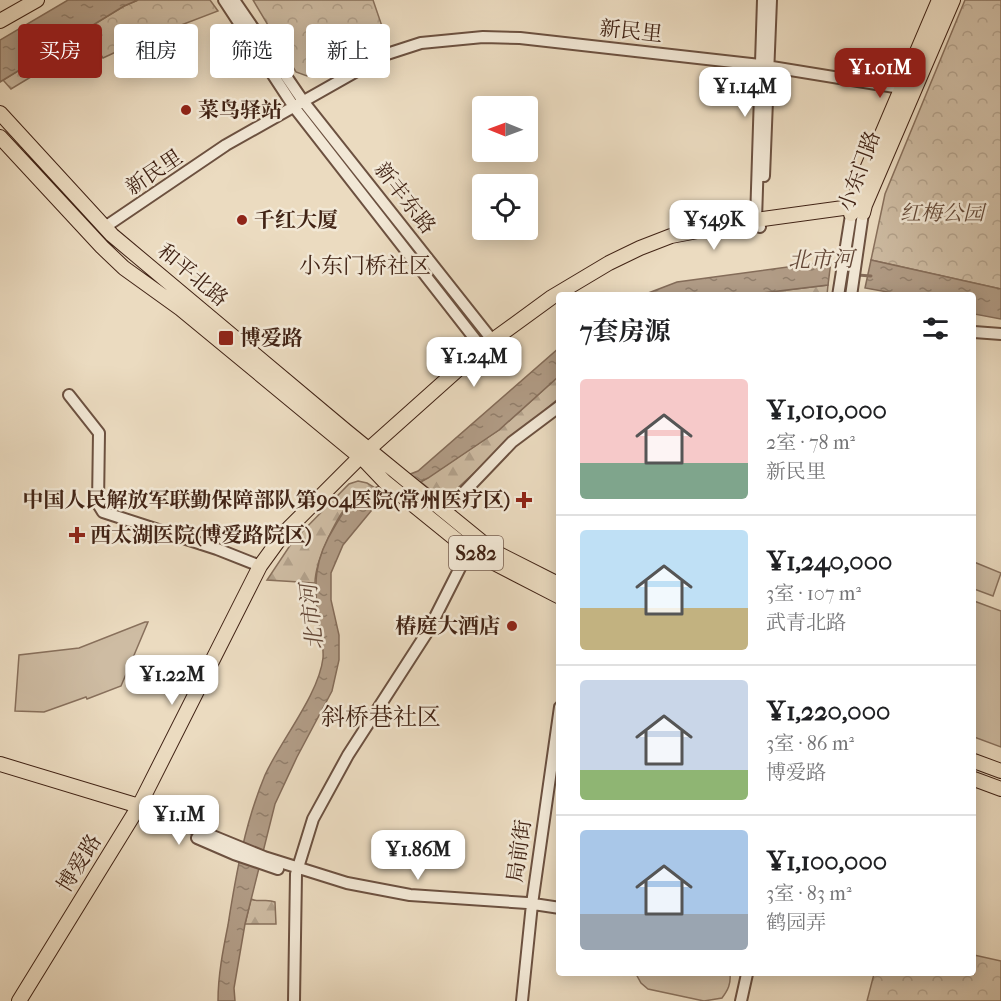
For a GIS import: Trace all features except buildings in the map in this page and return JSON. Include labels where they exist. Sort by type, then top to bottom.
[{"type":"main road","points":[[0,21],[36,0]]},
{"type":"main road","name":"小东门路","points":[[908,89],[939,0]]},
{"type":"main road","name":"小东门路","points":[[858,210],[853,202],[953,0]]},
{"type":"main road","name":"和平北路","points":[[0,113],[105,227],[367,456],[385,482],[469,550]]},
{"type":"main road","name":"和平北路","points":[[0,137],[124,268],[181,309],[367,456],[401,476],[446,511]]},
{"type":"main road","points":[[560,292],[609,263],[671,236],[858,210]]},
{"type":"main road","points":[[574,292],[643,255],[675,244],[760,222]]},
{"type":"main road","points":[[490,346],[556,295]]},
{"type":"main road","points":[[490,346],[556,302]]},
{"type":"main road","name":"博爱路","points":[[19,1001],[137,809],[260,566],[284,533],[490,346]]},
{"type":"main road","points":[[446,511],[494,551],[556,583]]},
{"type":"main road","name":"S282","points":[[469,550],[556,595]]},
{"type":"main road","points":[[976,762],[1001,771]]},
{"type":"main road","points":[[0,764],[137,809]]},
{"type":"main road","points":[[0,772],[137,809]]},
{"type":"main road","points":[[976,780],[1001,789]]},
{"type":"street","name":"新丰东路","points":[[224,0],[299,104],[490,346]]},
{"type":"street","name":"新丰东路","points":[[234,0],[299,104]]},
{"type":"street","points":[[760,222],[764,65],[763,0]]},
{"type":"street","points":[[764,65],[771,0]]},
{"type":"street","name":"新民里","points":[[105,227],[226,145],[387,54],[421,43],[459,39],[520,38],[764,65],[908,89]]},
{"type":"street","name":"小东门路","points":[[839,292],[844,261],[858,210]]},
{"type":"street","name":"小东门路","points":[[851,292],[856,261],[858,210]]},
{"type":"street","points":[[976,332],[1001,334]]},
{"type":"street","points":[[69,395],[99,433],[98,504],[103,512],[217,549],[260,566]]},
{"type":"street","points":[[446,511],[512,442],[556,409]]},
{"type":"street","points":[[294,1001],[296,871],[313,819],[348,755],[428,631],[469,550]]},
{"type":"street","name":"局前街","points":[[522,1001],[532,904],[556,735]]},
{"type":"street","points":[[137,809],[263,861],[347,883],[410,895],[556,907]]},
{"type":"street","points":[[741,1001],[747,976]]},
{"type":"green space","points":[[138,0],[210,0],[218,11],[184,24],[114,24],[114,53],[103,58],[102,24],[95,24]]},
{"type":"green space","points":[[253,0],[373,0],[381,24],[306,24],[306,76],[296,72],[294,69],[294,24],[267,24]]},
{"type":"green space","name":"红梅公园","points":[[965,0],[1001,0],[1001,289],[871,260],[885,194]]},
{"type":"green space","points":[[18,71],[18,78],[29,78],[11,89],[3,80]]},
{"type":"green space","points":[[828,285],[827,292],[771,292]]},
{"type":"green space","points":[[556,379],[556,401],[449,496],[439,497],[421,482],[499,430]]},
{"type":"green space","points":[[358,481],[375,488],[354,498],[341,514],[323,550],[315,583],[267,580],[293,541],[349,484]]},
{"type":"green space","points":[[976,563],[1001,573],[993,596],[976,590]]},
{"type":"green space","points":[[976,602],[1001,611],[1001,747],[976,738]]},
{"type":"green space","points":[[148,622],[121,686],[44,712],[15,711],[19,655],[79,648]]},
{"type":"green space","points":[[251,899],[275,902],[276,924],[245,924]]},
{"type":"green space","points":[[976,955],[1001,961],[1001,1001],[867,1001],[873,976],[976,976]]},
{"type":"green space","points":[[637,976],[730,976],[727,990],[722,998],[704,1001],[648,989]]},
{"type":"water","points":[[68,0],[138,0],[95,24],[27,24]]},
{"type":"water","points":[[18,29],[18,71],[0,82],[0,40]]},
{"type":"water","points":[[871,260],[1001,289],[1001,319],[976,314],[976,292],[887,292],[865,288]]},
{"type":"water","points":[[831,261],[828,285],[771,292],[651,292],[677,282]]},
{"type":"water","points":[[556,351],[556,379],[499,430],[428,478],[376,505],[343,545],[331,573],[331,600],[339,635],[339,660],[332,691],[275,804],[245,924],[234,988],[235,1001],[218,1001],[221,963],[234,887],[252,812],[265,775],[307,702],[320,672],[323,653],[316,584],[323,550],[346,509],[359,494],[418,471]]},
{"type":"waterway","name":"北市河","points":[[844,274],[871,276]]},
{"type":"place","name":"菜鸟驿站","points":[[186,110]]},
{"type":"place","name":"千红大厦","points":[[242,220]]},
{"type":"place","name":"博爱路","points":[[226,338]]},
{"type":"place","name":"中国人民解放军联勤保障部队第904医院(常州医疗区)","points":[[524,500]]},
{"type":"place","name":"西太湖医院(博爱路院区)","points":[[77,535]]},
{"type":"place","name":"椿庭大酒店","points":[[512,626]]},
{"type":"district","name":"小东门桥社区","points":[[365,265]]},
{"type":"district","name":"斜桥巷社区","points":[[381,717]]}]
